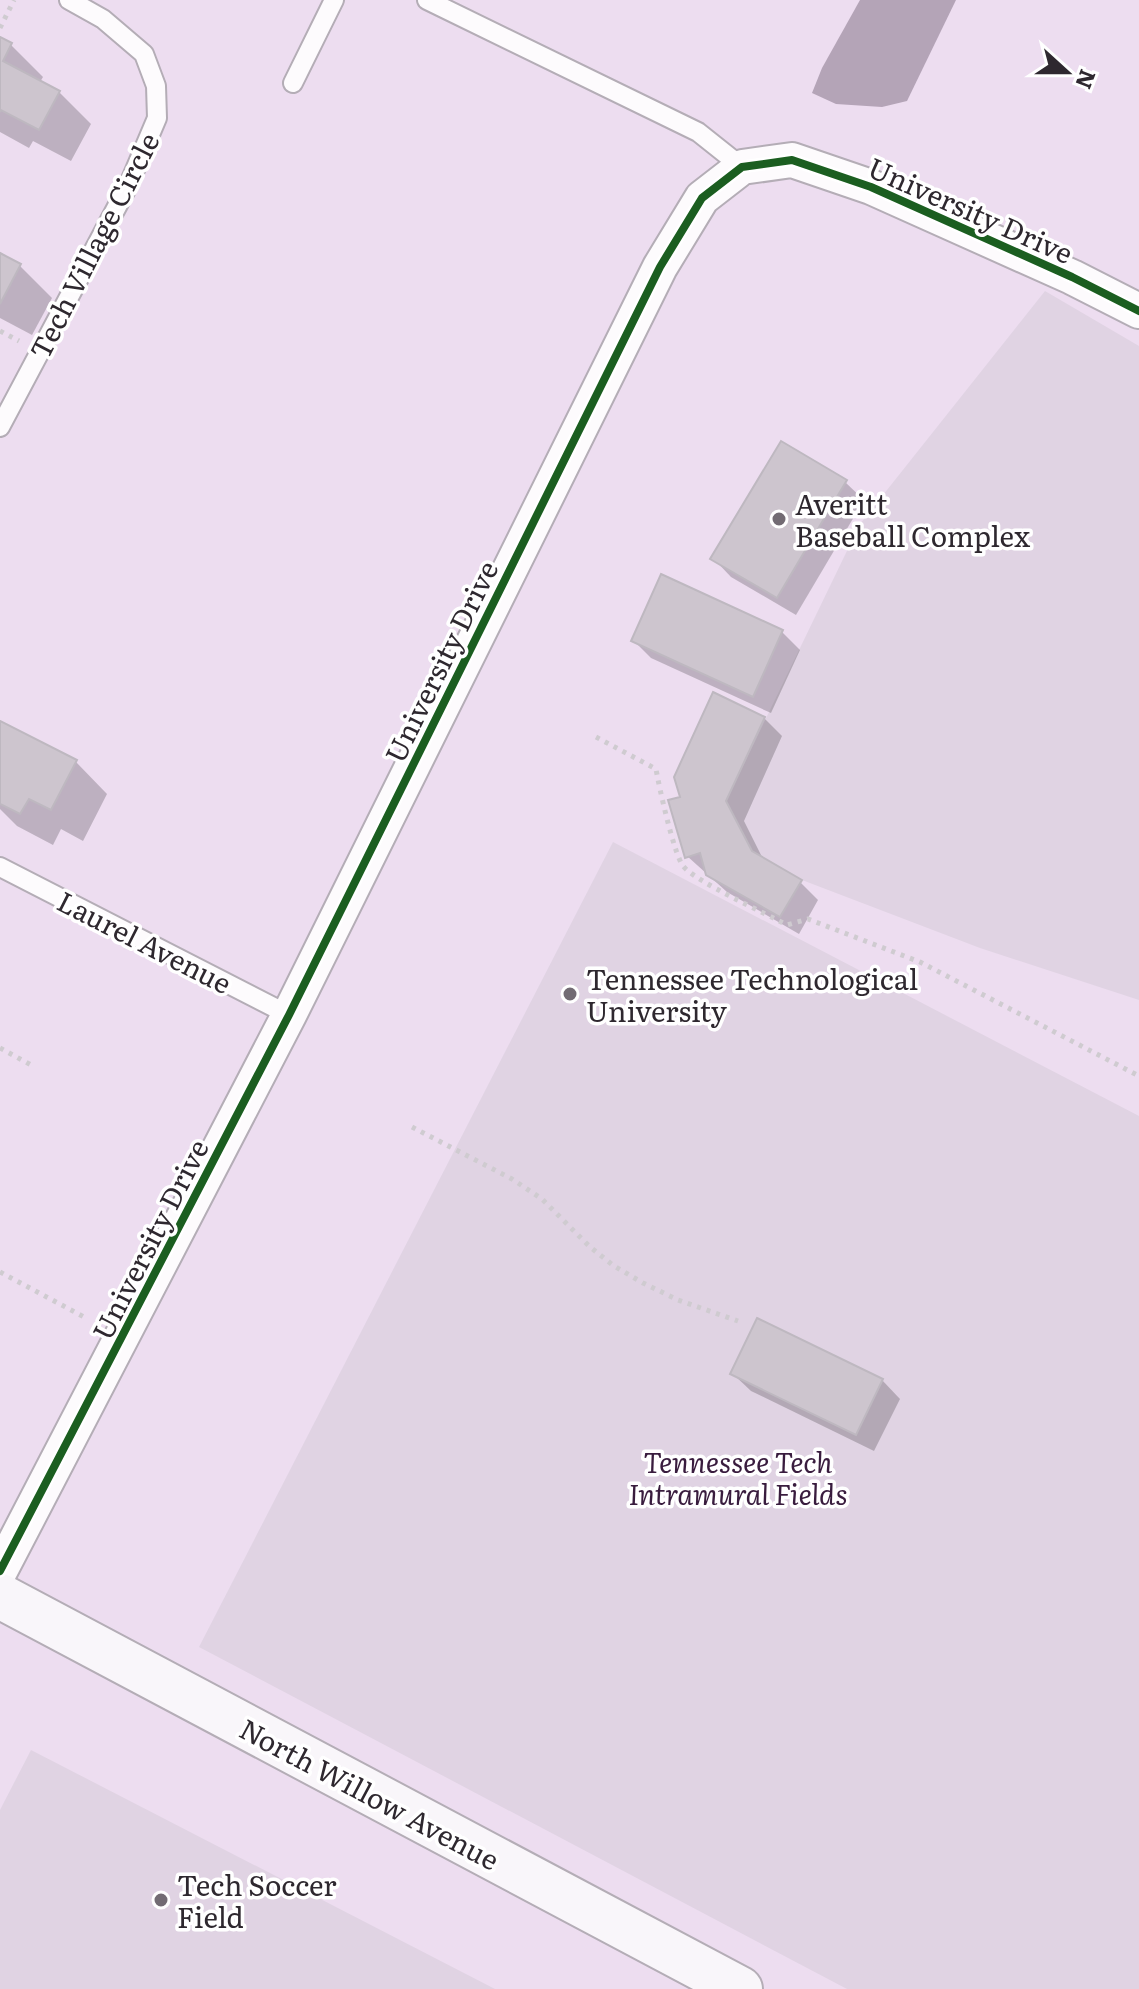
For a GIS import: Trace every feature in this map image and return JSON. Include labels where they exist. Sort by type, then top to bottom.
[{"type":"main road","name":"North Willow Avenue","points":[[0,1596],[740,1989]]},
{"type":"street","name":"University Drive","points":[[0,1571],[289,1015],[660,267],[702,198],[742,167],[792,160],[871,187],[1072,277],[1139,311]]},
{"type":"lane","name":"Tech Village Circle","points":[[0,427],[129,184],[157,118],[156,86],[144,54],[103,19],[69,0]]},
{"type":"lane","points":[[293,83],[334,0]]},
{"type":"lane","points":[[427,0],[698,132],[742,167]]},
{"type":"lane","name":"Laurel Avenue","points":[[0,867],[289,1015]]},
{"type":"path","points":[[0,28],[14,0]]},
{"type":"path","points":[[0,331],[20,341]]},
{"type":"path","points":[[596,737],[656,769],[682,865],[698,877],[787,925],[808,919],[920,962],[1139,1076]]},
{"type":"path","points":[[0,1048],[33,1066]]},
{"type":"path","points":[[412,1127],[532,1192],[590,1247],[633,1278],[678,1300],[738,1321]]},
{"type":"path","points":[[0,1272],[86,1318]]},
{"type":"shaded area","name":"Tennessee Technological University","points":[[0,0],[1139,0],[1139,1989],[0,1989]]},
{"type":"shaded area","points":[[860,0],[956,0],[907,101],[882,107],[836,104],[812,93],[822,68]]},
{"type":"green space","name":"Averitt Baseball Complex","points":[[1045,291],[1139,346],[1139,1000],[980,948],[802,880],[752,851],[726,801],[860,524]]},
{"type":"green space","name":"Tennessee Tech Intramural Fields","points":[[613,842],[1139,1116],[1139,1989],[847,1989],[199,1647]]},
{"type":"green space","name":"Tech Soccer Field","points":[[31,1750],[495,1989],[0,1989],[0,1810]]},
{"type":"building","points":[[0,37],[12,43],[3,61],[60,91],[39,130],[0,112]]},
{"type":"building","points":[[0,253],[21,264],[0,304]]},
{"type":"building","name":"Averitt Baseball Complex","points":[[781,441],[847,480],[777,598],[710,559]]},
{"type":"building","name":"Averitt Baseball Complex","points":[[661,574],[783,630],[753,697],[631,641]]},
{"type":"building","points":[[713,692],[765,717],[726,801],[752,851],[802,880],[780,917],[706,875],[700,853],[685,858],[668,800],[680,797],[674,777]]},
{"type":"building","points":[[0,721],[77,760],[51,810],[29,799],[20,814],[0,804]]},
{"type":"building","points":[[757,1318],[883,1379],[856,1435],[730,1374]]},
{"type":"cycle path","points":[[0,1571],[289,1015],[660,267],[702,198],[742,167],[792,160],[871,187],[1072,277],[1139,311]]},
{"type":"place","name":"Averitt Baseball Complex","points":[[779,519]]},
{"type":"place","name":"Tennessee Technological University","points":[[570,994]]},
{"type":"place","name":"Tech Soccer Field","points":[[161,1900]]}]
